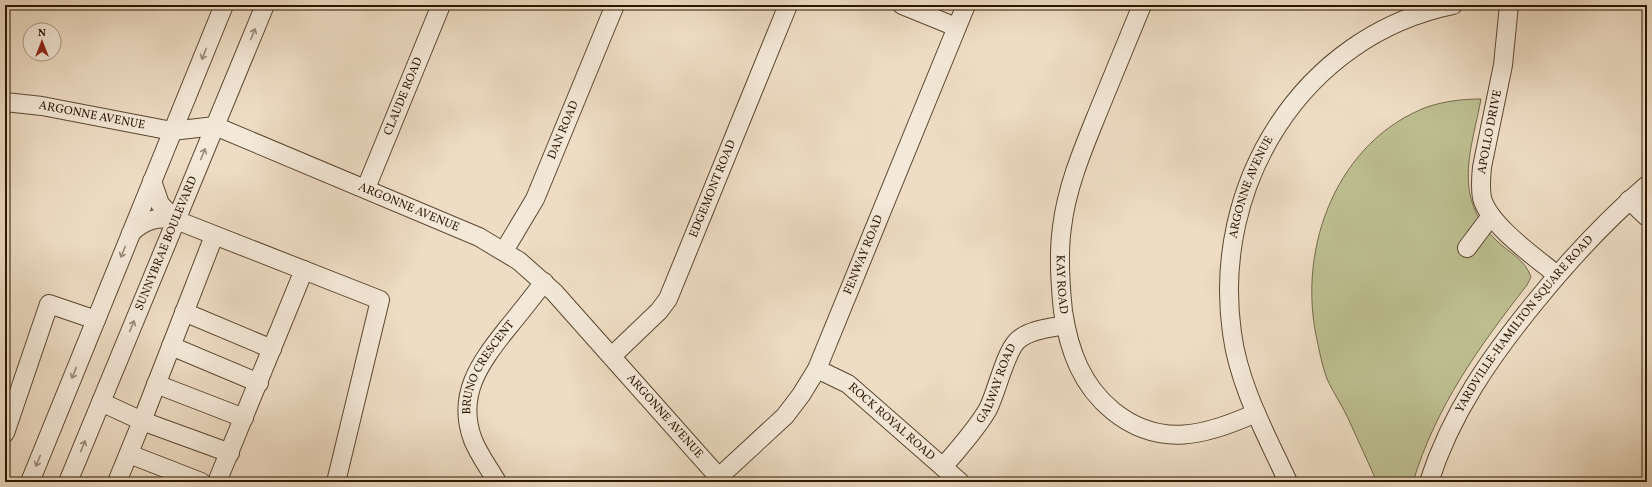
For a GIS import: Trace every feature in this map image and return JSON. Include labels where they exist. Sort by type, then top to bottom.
[{"type":"street","points":[[30,482],[224,5]]},
{"type":"street","name":"SUNNYBRAE BOULEVARD","points":[[68,482],[265,5]]},
{"type":"street","name":"CLAUDE ROAD","points":[[366,188],[441,5]]},
{"type":"street","name":"DAN ROAD","points":[[504,251],[535,199],[616,5]]},
{"type":"street","name":"EDGEMONT ROAD","points":[[612,356],[659,311],[668,299],[788,5]]},
{"type":"street","points":[[902,5],[956,27]]},
{"type":"street","name":"FENWAY ROAD","points":[[721,480],[785,416],[817,370],[966,5]]},
{"type":"street","name":"KAY ROAD","points":[[1142,5],[1076,166],[1067,196],[1059,258],[1060,285],[1065,325],[1073,355],[1089,387],[1102,402],[1118,415],[1134,424],[1151,430],[1171,434],[1189,435],[1224,427],[1256,413]]},
{"type":"street","name":"ARGONNE AVENUE","points":[[1288,482],[1256,413],[1238,359],[1232,334],[1228,274],[1236,219],[1245,190],[1256,162],[1271,135],[1291,106],[1315,80],[1337,60],[1388,28],[1416,16],[1452,5]]},
{"type":"street","name":"APOLLO DRIVE","points":[[1509,5],[1503,65],[1480,182],[1482,198],[1496,223],[1557,276]]},
{"type":"street","name":"ARGONNE AVENUE","points":[[5,102],[42,106],[172,131],[215,126],[459,227],[504,251],[544,282],[612,356],[721,480]]},
{"type":"street","points":[[152,181],[160,204],[176,220]]},
{"type":"street","name":"YARDVILLE-HAMILTON SQUARE ROAD","points":[[1429,482],[1443,444],[1476,380],[1508,336],[1580,248],[1629,200],[1647,185]]},
{"type":"street","points":[[1629,200],[1647,217]]},
{"type":"street","points":[[1467,248],[1491,216]]},
{"type":"street","points":[[131,233],[147,221],[166,218],[176,220],[380,300],[336,482]]},
{"type":"street","points":[[117,482],[214,236]]},
{"type":"street","points":[[217,482],[304,270]]},
{"type":"street","name":"BRUNO CRESCENT","points":[[497,482],[473,439],[469,424],[468,407],[470,390],[474,374],[483,359],[544,282]]},
{"type":"street","points":[[5,433],[49,304],[96,320]]},
{"type":"street","points":[[184,312],[272,349]]},
{"type":"street","name":"GALWAY ROAD","points":[[943,467],[975,429],[988,409],[998,387],[1010,351],[1016,342],[1031,333],[1065,325]]},
{"type":"street","points":[[171,346],[259,382]]},
{"type":"street","name":"ROCK ROYAL ROAD","points":[[817,370],[848,384],[960,482]]},
{"type":"street","points":[[156,384],[244,418]]},
{"type":"street","points":[[101,402],[142,421],[230,453]]},
{"type":"street","points":[[129,454],[201,482]]},
{"type":"green space","points":[[1468,99],[1481,99],[1470,155],[1468,173],[1469,190],[1474,207],[1482,223],[1496,240],[1525,265],[1531,277],[1527,285],[1492,331],[1461,378],[1434,428],[1413,482],[1377,482],[1347,416],[1327,379],[1321,357],[1316,335],[1312,301],[1313,266],[1320,232],[1331,200],[1348,170],[1370,144],[1396,123],[1427,107],[1440,103]]}]
